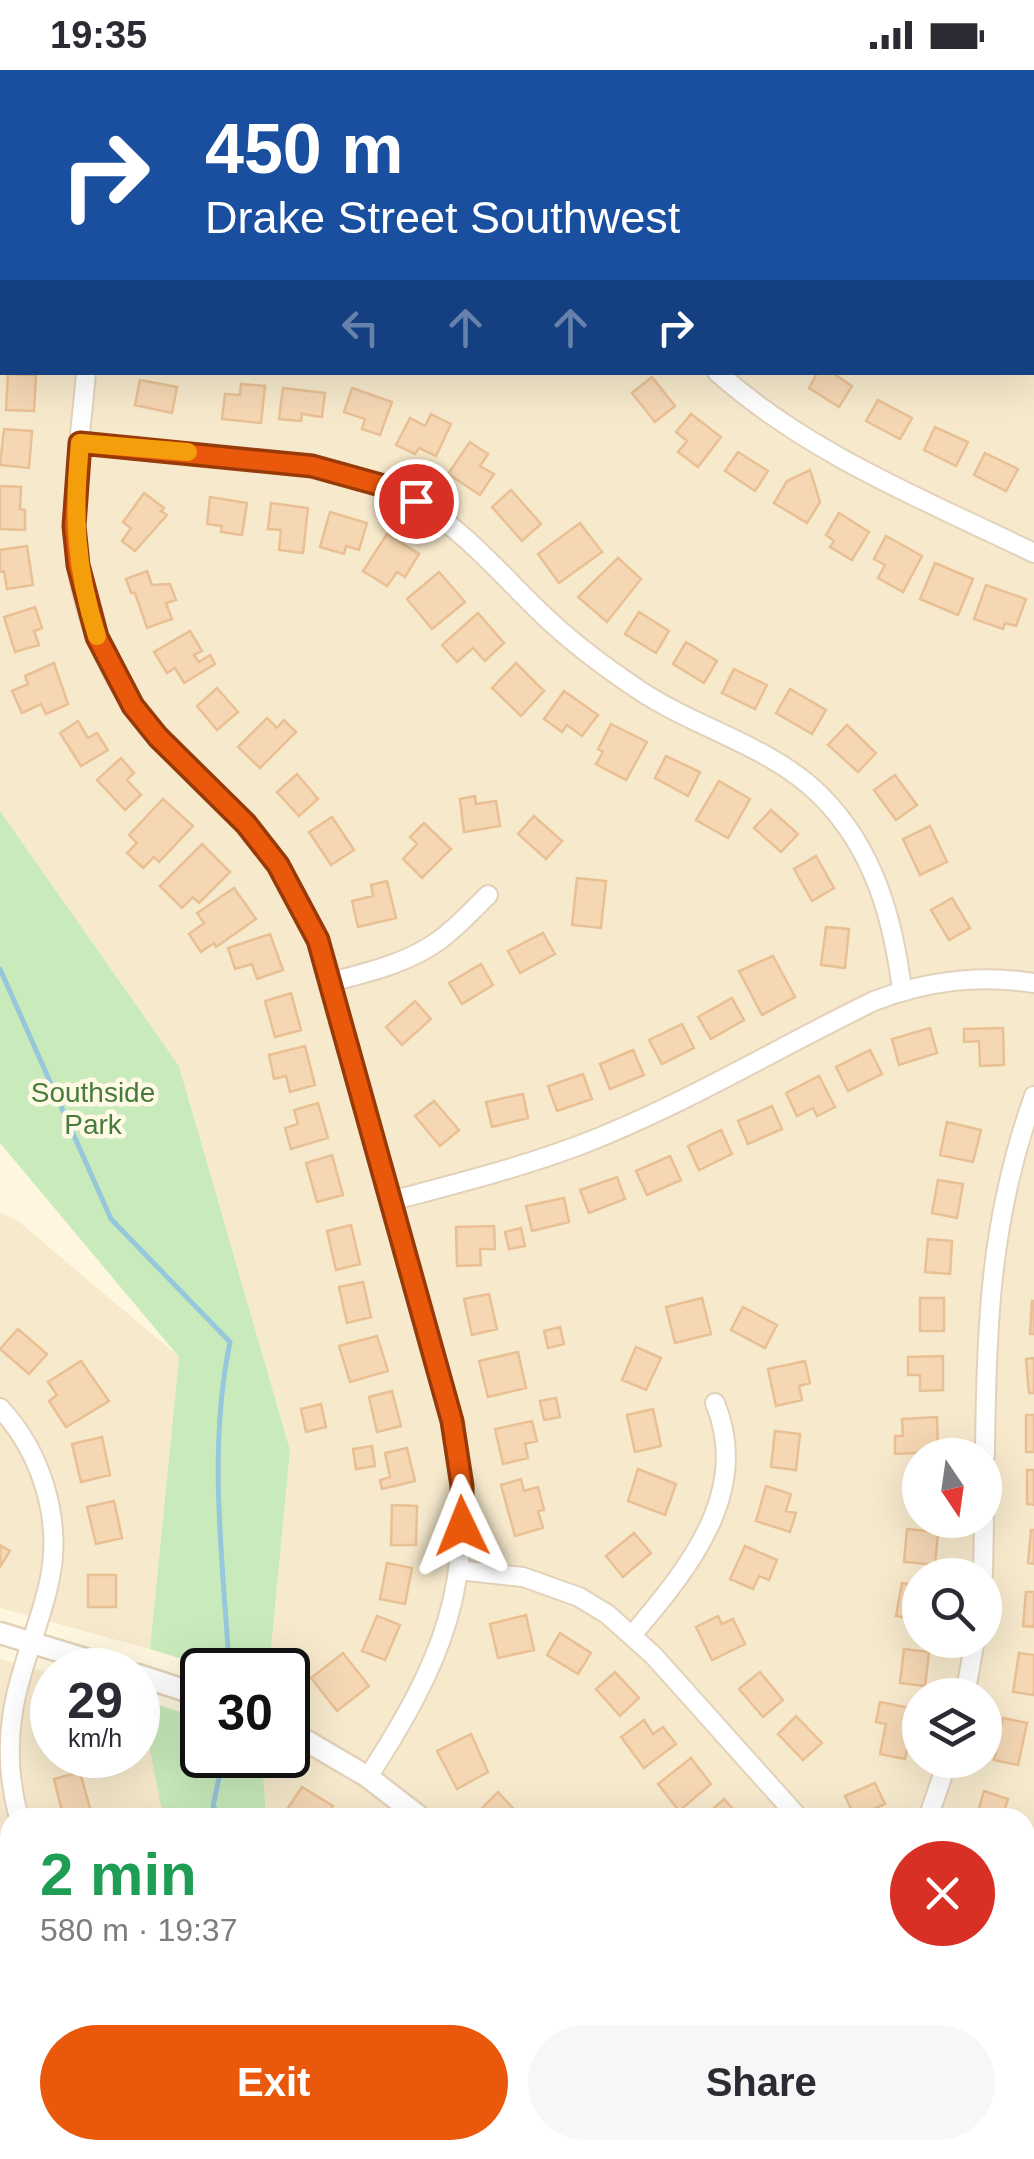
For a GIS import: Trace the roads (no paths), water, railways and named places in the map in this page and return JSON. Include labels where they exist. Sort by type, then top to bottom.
[{"type":"street","points":[[86,375],[74,526],[78,565],[97,637],[113,672],[158,737],[246,824],[278,865],[318,940],[457,1444],[462,1526],[458,1570],[445,1631],[424,1684],[368,1777]]},
{"type":"street","points":[[721,375],[790,429],[834,455],[1034,554]]},
{"type":"street","points":[[80,443],[329,469],[384,486],[448,522],[539,611],[602,664],[686,717],[774,760],[822,798],[864,854],[879,885],[890,918],[902,990]]},
{"type":"street","points":[[330,982],[389,966],[416,954],[441,939],[488,896]]},
{"type":"street","points":[[391,1201],[583,1144],[874,1000],[902,990],[976,978],[1034,983]]},
{"type":"street","points":[[985,1438],[986,1334],[992,1268],[1000,1214],[1032,1107]]},
{"type":"street","points":[[633,1634],[695,1554],[722,1490],[728,1444],[715,1403]]},
{"type":"street","points":[[0,1408],[26,1442],[40,1470],[53,1528],[50,1580],[13,1706],[9,1737],[9,1769],[17,1808]]},
{"type":"street","points":[[458,1570],[523,1577],[553,1586],[593,1606],[633,1634],[790,1808]]},
{"type":"street","points":[[0,1633],[48,1648]]},
{"type":"street","points":[[310,1743],[368,1777],[408,1808]]},
{"type":"street","points":[[931,1808],[942,1778]]},
{"type":"waterway","points":[[0,969],[111,1219],[230,1342],[218,1456],[228,1648]]},
{"type":"waterway","points":[[214,1808],[219,1778]]},
{"type":"park label","name":"Southside Park","points":[[93,1108]]}]
